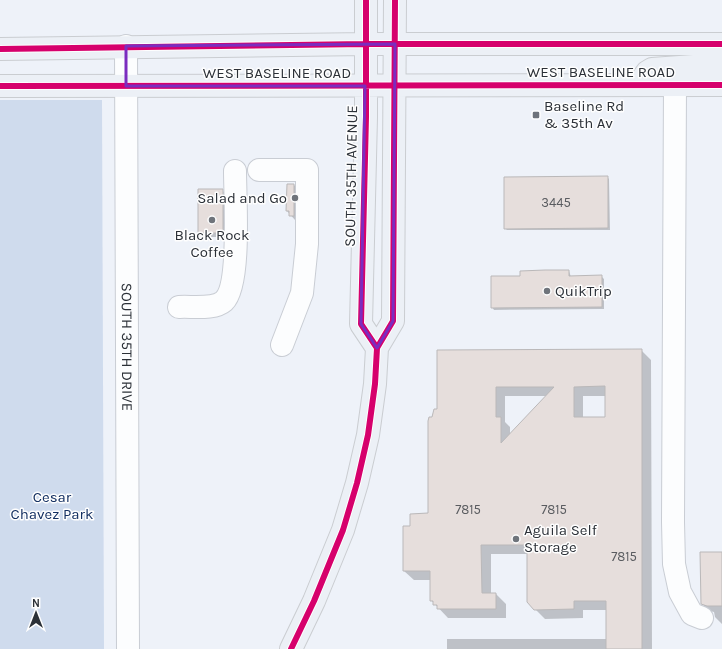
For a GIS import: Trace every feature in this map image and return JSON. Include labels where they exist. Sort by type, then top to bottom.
[{"type":"main road","name":"SOUTH 35TH AVENUE","points":[[366,0],[366,86],[361,324],[377,348]]},
{"type":"main road","points":[[291,649],[314,601],[340,537],[357,483],[371,414],[375,384],[377,348],[393,321],[395,0]]},
{"type":"main road","name":"WEST BASELINE ROAD","points":[[126,46],[216,47],[366,44],[722,44]]},
{"type":"main road","points":[[0,48],[126,46]]},
{"type":"main road","points":[[638,85],[647,72],[652,69],[722,64]]},
{"type":"main road","name":"WEST BASELINE ROAD","points":[[0,86],[722,85]]},
{"type":"street","name":"SOUTH 35TH DRIVE","points":[[126,46],[128,649]]},
{"type":"street","points":[[675,85],[674,564],[680,592],[692,614],[702,618]]},
{"type":"street","points":[[259,170],[307,170],[307,244],[302,294],[282,345]]},
{"type":"street","points":[[179,307],[215,306],[223,302],[228,295],[235,259],[235,171]]},
{"type":"highlighted area","points":[[395,44],[393,321],[377,348],[361,324],[365,86],[126,86],[126,46]]},
{"type":"green space","name":"Cesar Chavez Park","points":[[0,100],[102,100],[104,649],[0,649]]},
{"type":"building","points":[[608,176],[608,228],[504,229],[504,177]]},
{"type":"building","points":[[287,184],[294,184],[294,216],[289,216],[289,211],[286,211]]},
{"type":"building","name":"Black Rock Coffee","points":[[198,189],[223,189],[223,233],[198,233]]},
{"type":"building","name":"QuikTrip","points":[[569,270],[569,276],[602,275],[602,307],[491,308],[491,276],[520,276],[520,271]]},
{"type":"building","points":[[642,349],[642,649],[606,649],[606,601],[574,601],[574,609],[534,610],[527,602],[527,545],[481,545],[482,593],[496,593],[496,609],[437,609],[437,605],[433,605],[433,601],[430,601],[430,571],[403,571],[403,526],[410,526],[410,514],[428,513],[428,421],[429,417],[432,417],[434,409],[437,409],[437,350]],"holes":[[[605,386],[605,417],[574,417],[574,387]],[[496,387],[554,387],[501,443],[501,417],[496,417]]]},
{"type":"building","points":[[700,552],[722,552],[722,606],[707,606],[701,604]]},
{"type":"cycle path","points":[[366,0],[366,117],[361,324],[377,348]]},
{"type":"cycle path","points":[[291,649],[314,601],[343,530],[357,483],[368,435],[375,384],[377,348],[393,321],[395,0]]},
{"type":"cycle path","points":[[0,49],[366,44],[722,44]]},
{"type":"cycle path","points":[[0,86],[722,85]]},
{"type":"place","name":"Baseline Rd & 35th Av","points":[[536,115]]},
{"type":"place","name":"Salad and Go","points":[[295,198]]},
{"type":"place","name":"Black Rock Coffee","points":[[212,220]]},
{"type":"place","name":"QuikTrip","points":[[547,291]]},
{"type":"place","name":"Aguila Self Storage","points":[[516,539]]}]
